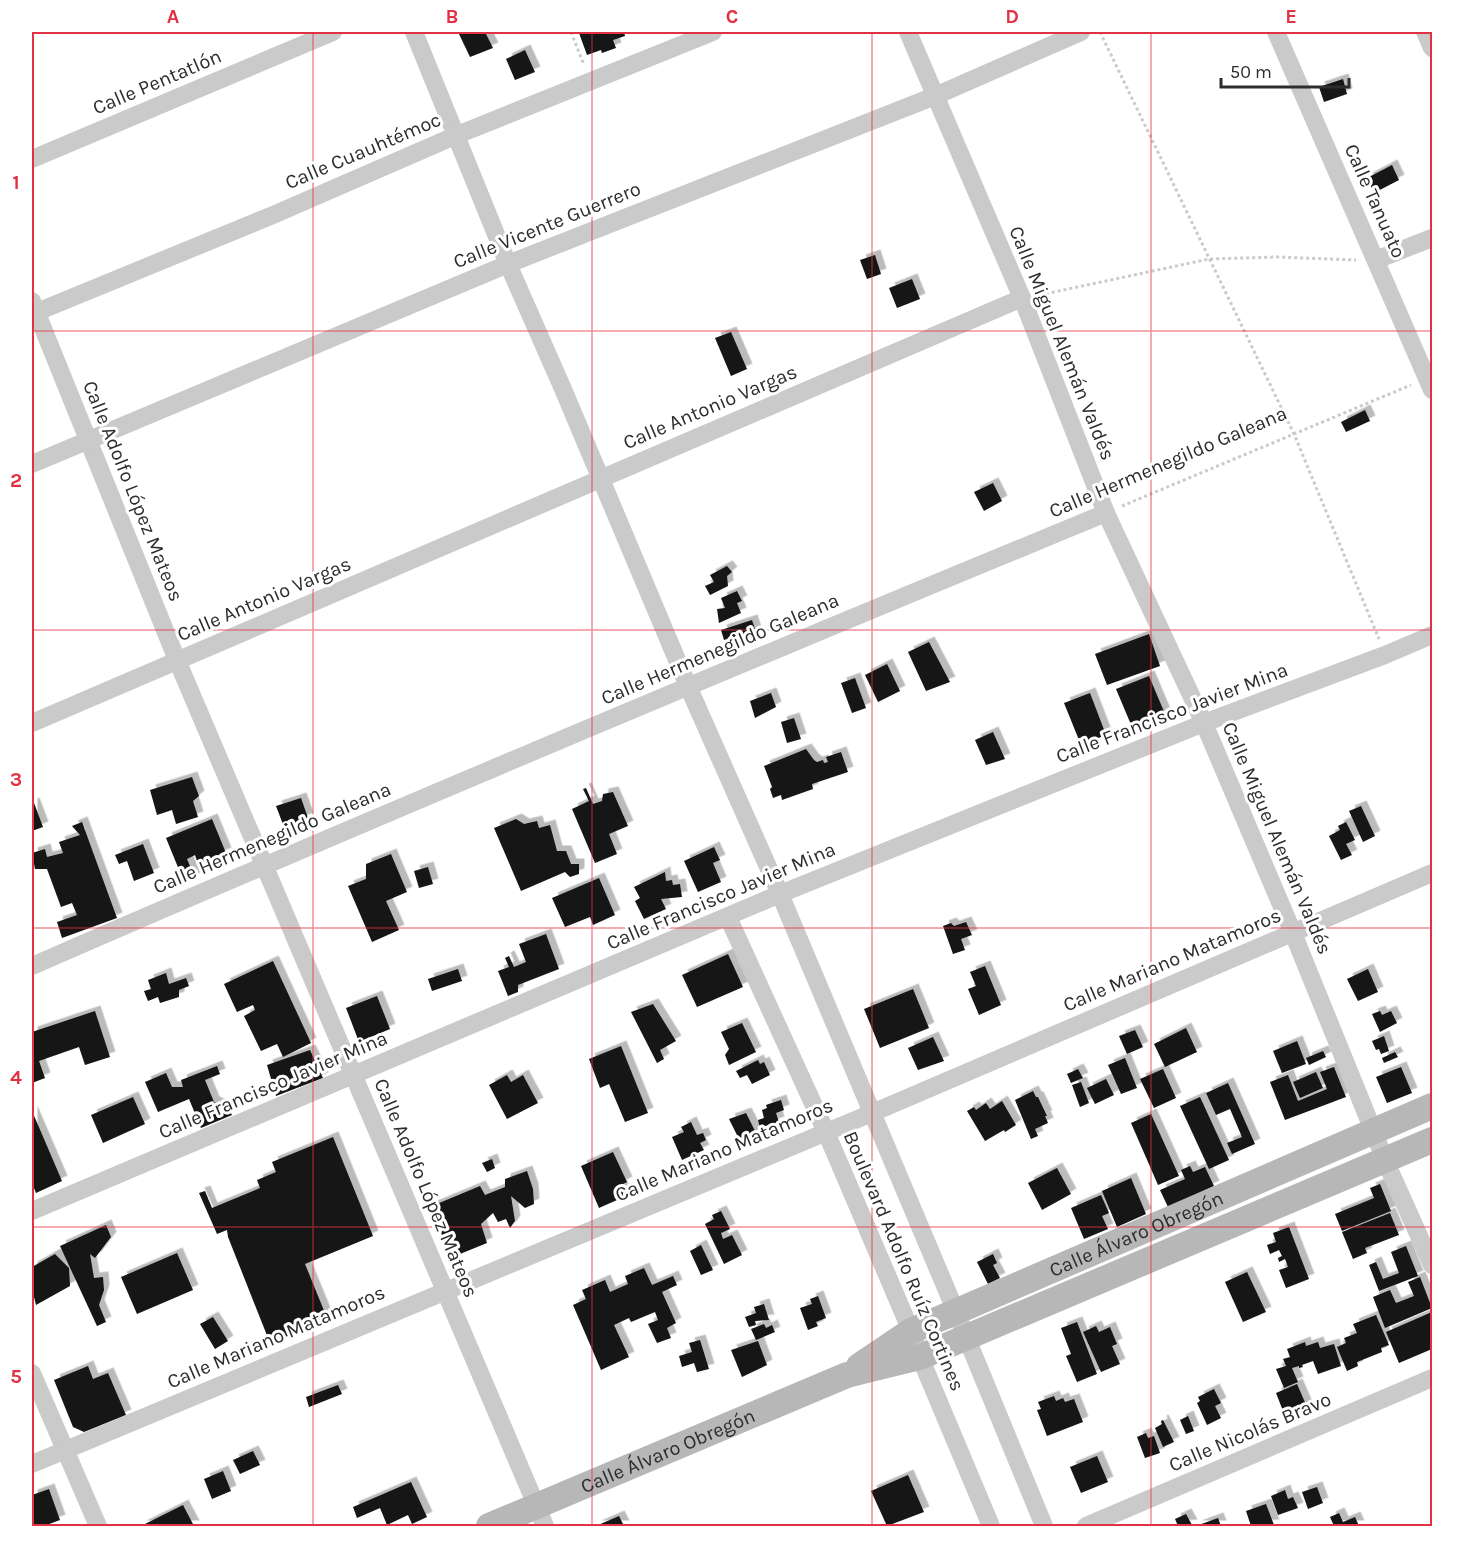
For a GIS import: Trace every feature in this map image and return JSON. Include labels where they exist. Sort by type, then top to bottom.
[{"type":"street","name":"Calle Pentatlón","points":[[32,159],[333,32]]},
{"type":"street","name":"Boulevard Adolfo Ruíz Cortines","points":[[414,32],[508,264],[687,686],[780,894],[1044,1527]]},
{"type":"street","name":"Calle Cuauhtémoc","points":[[33,309],[273,215],[457,135],[713,32]]},
{"type":"street","name":"Calle Miguel Alemán Valdés","points":[[908,32],[1022,298],[1106,513],[1204,723],[1432,1265]]},
{"type":"street","name":"Calle Vicente Guerrero","points":[[32,464],[508,264],[935,96],[1081,32]]},
{"type":"street","name":"Calle Tanuato","points":[[1276,32],[1430,384]]},
{"type":"street","points":[[1425,32],[1432,48]]},
{"type":"street","points":[[1376,260],[1432,238]]},
{"type":"street","name":"Calle Antonio Vargas","points":[[32,723],[1022,298]]},
{"type":"street","name":"Calle Adolfo López Mateos","points":[[33,309],[177,660],[541,1516]]},
{"type":"street","name":"Calle Hermenegildo Galeana","points":[[32,966],[687,686],[1106,513]]},
{"type":"street","name":"Calle Francisco Javier Mina","points":[[32,1211],[780,894],[1204,723],[1432,635]]},
{"type":"street","name":"Calle Mariano Matamoros","points":[[32,1464],[872,1113],[1432,873]]},
{"type":"street","name":"Boulevard Adolfo Ruíz Cortines","points":[[728,917],[826,1131],[911,1331],[990,1527]]},
{"type":"street","name":"Calle Álvaro Obregón","points":[[489,1527],[541,1516],[847,1375],[911,1331],[1432,1106]]},
{"type":"street","name":"Calle Álvaro Obregón","points":[[847,1375],[920,1357],[1432,1140]]},
{"type":"street","points":[[32,1373],[63,1450],[98,1527]]},
{"type":"street","name":"Calle Nicolás Bravo","points":[[1086,1527],[1432,1378]]},
{"type":"path","points":[[571,32],[591,81]]},
{"type":"path","points":[[1100,32],[1294,434],[1385,655]]},
{"type":"path","points":[[1022,298],[1209,259],[1277,257],[1376,260]]},
{"type":"path","name":"Calle Hermenegildo Galeana","points":[[1106,513],[1294,434],[1430,384]]},
{"type":"building","points":[[458,32],[485,32],[493,48],[470,57]]},
{"type":"building","points":[[624,32],[625,36],[613,40],[616,48],[587,55],[579,33]]},
{"type":"building","points":[[525,50],[535,72],[515,80],[506,59]]},
{"type":"building","points":[[1343,79],[1347,94],[1324,102],[1319,87]]},
{"type":"building","points":[[1392,165],[1399,180],[1374,193],[1367,178]]},
{"type":"building","points":[[875,255],[881,274],[867,279],[860,260]]},
{"type":"building","points":[[912,279],[920,299],[897,308],[889,288]]},
{"type":"building","points":[[731,332],[747,369],[731,376],[715,338]]},
{"type":"building","points":[[1365,410],[1370,421],[1346,432],[1341,422]]},
{"type":"building","points":[[993,483],[1002,501],[984,511],[974,492]]},
{"type":"building","points":[[727,566],[732,572],[727,576],[728,586],[710,595],[705,586],[714,582],[710,575]]},
{"type":"building","points":[[737,591],[742,601],[737,603],[741,613],[719,623],[717,609],[725,608],[721,598]]},
{"type":"building","points":[[752,620],[758,638],[734,646],[731,638],[724,640],[721,630]]},
{"type":"building","points":[[1149,634],[1160,666],[1107,685],[1095,654]]},
{"type":"building","points":[[929,642],[950,682],[926,691],[908,652]]},
{"type":"building","points":[[887,664],[900,691],[878,702],[865,675]]},
{"type":"building","points":[[1149,676],[1165,714],[1132,727],[1116,689]]},
{"type":"building","points":[[855,678],[866,708],[852,713],[841,683]]},
{"type":"building","points":[[771,693],[776,707],[755,718],[750,701]]},
{"type":"building","points":[[1090,693],[1106,735],[1081,745],[1064,703]]},
{"type":"building","points":[[794,718],[801,739],[787,743],[781,722]]},
{"type":"building","points":[[993,732],[1005,759],[986,765],[975,740]]},
{"type":"building","points":[[806,749],[814,760],[817,762],[823,760],[824,763],[828,762],[826,757],[841,752],[848,772],[812,784],[813,789],[782,800],[781,795],[773,798],[770,789],[772,787],[764,766]]},
{"type":"building","points":[[192,777],[199,796],[193,801],[198,817],[176,824],[172,810],[157,815],[150,790]]},
{"type":"building","points":[[586,788],[593,804],[602,801],[603,794],[613,792],[628,826],[609,834],[617,854],[595,863],[572,809],[589,801],[583,789]]},
{"type":"building","points":[[301,798],[308,818],[284,827],[276,806]]},
{"type":"building","points":[[34,803],[43,827],[32,831],[32,804]]},
{"type":"building","points":[[1361,806],[1375,836],[1363,842],[1349,811]]},
{"type":"building","points":[[212,819],[226,853],[198,864],[195,855],[187,859],[195,878],[184,882],[166,838]]},
{"type":"building","points":[[516,819],[524,824],[537,821],[539,828],[550,825],[557,851],[566,851],[571,864],[579,864],[579,874],[570,877],[565,872],[521,891],[494,828]]},
{"type":"building","points":[[82,822],[117,918],[62,938],[57,922],[77,915],[72,903],[61,907],[47,869],[35,869],[32,853],[45,849],[47,857],[63,853],[59,842],[80,835],[72,826]]},
{"type":"building","points":[[1346,822],[1355,840],[1346,844],[1352,855],[1341,860],[1329,836],[1340,830],[1338,826]]},
{"type":"building","points":[[143,844],[154,873],[134,881],[127,861],[119,864],[115,855]]},
{"type":"building","points":[[714,847],[720,860],[713,863],[721,882],[698,892],[684,861]]},
{"type":"building","points":[[391,854],[407,892],[386,901],[399,930],[372,942],[348,886],[366,879],[366,864]]},
{"type":"building","points":[[428,867],[433,884],[419,888],[414,871]]},
{"type":"building","points":[[665,872],[666,881],[672,880],[673,885],[680,884],[682,897],[661,899],[666,909],[644,919],[635,901],[640,898],[634,887]]},
{"type":"building","points":[[599,878],[615,915],[593,925],[590,917],[565,927],[552,898]]},
{"type":"building","points":[[966,922],[972,935],[961,939],[965,950],[953,954],[943,926],[951,923],[954,926]]},
{"type":"building","points":[[546,934],[559,969],[518,985],[518,992],[508,996],[498,971],[509,967],[505,958],[509,956],[514,967],[526,962],[519,944]]},
{"type":"building","points":[[728,954],[743,987],[697,1007],[682,975]]},
{"type":"building","points":[[273,961],[311,1043],[283,1057],[277,1044],[261,1051],[244,1016],[255,1010],[253,1005],[237,1012],[224,984]]},
{"type":"building","points":[[985,966],[1001,1005],[979,1015],[968,989],[976,986],[970,972]]},
{"type":"building","points":[[458,969],[462,981],[432,991],[428,979]]},
{"type":"building","points":[[1368,969],[1378,992],[1358,1001],[1347,979]]},
{"type":"building","points":[[166,973],[169,984],[186,978],[189,986],[179,990],[179,997],[160,1003],[158,997],[148,1001],[144,991],[151,989],[148,980]]},
{"type":"building","points":[[913,989],[929,1028],[880,1048],[864,1009]]},
{"type":"building","points":[[377,996],[390,1029],[359,1042],[346,1008]]},
{"type":"building","points":[[653,1004],[676,1041],[660,1050],[664,1059],[657,1063],[631,1012]]},
{"type":"building","points":[[95,1011],[110,1057],[85,1065],[79,1047],[39,1061],[45,1078],[32,1083],[32,1032]]},
{"type":"building","points":[[1380,1011],[1382,1015],[1391,1011],[1397,1023],[1380,1032],[1372,1014]]},
{"type":"building","points":[[742,1023],[756,1052],[729,1065],[725,1055],[729,1049],[721,1032]]},
{"type":"building","points":[[1186,1028],[1197,1052],[1165,1067],[1154,1044]]},
{"type":"building","points":[[1135,1030],[1143,1047],[1127,1054],[1119,1036]]},
{"type":"building","points":[[1384,1036],[1389,1051],[1381,1054],[1379,1049],[1376,1050],[1372,1041]]},
{"type":"building","points":[[933,1037],[944,1061],[918,1070],[908,1048]]},
{"type":"building","points":[[1297,1041],[1306,1064],[1282,1073],[1273,1051]]},
{"type":"building","points":[[621,1046],[648,1113],[625,1122],[609,1084],[600,1088],[589,1059]]},
{"type":"building","points":[[310,1050],[323,1078],[276,1096],[267,1065]]},
{"type":"building","points":[[1323,1051],[1326,1057],[1309,1065],[1306,1058]]},
{"type":"building","points":[[1395,1052],[1398,1057],[1384,1063],[1382,1058]]},
{"type":"building","points":[[1125,1058],[1137,1088],[1121,1094],[1108,1065]]},
{"type":"building","points":[[758,1060],[760,1064],[764,1062],[770,1075],[752,1084],[747,1075],[740,1078],[736,1071]]},
{"type":"building","points":[[217,1066],[220,1074],[205,1080],[214,1102],[228,1108],[232,1115],[201,1128],[189,1099],[158,1112],[145,1082],[166,1073],[172,1087],[183,1087],[181,1080]]},
{"type":"building","points":[[1334,1067],[1346,1097],[1285,1120],[1270,1082],[1288,1075],[1298,1101],[1327,1089],[1320,1072]]},
{"type":"building","points":[[1401,1067],[1412,1093],[1387,1103],[1376,1077]]},
{"type":"building","points":[[1078,1069],[1083,1078],[1071,1083],[1067,1074]]},
{"type":"building","points":[[1163,1069],[1176,1098],[1154,1108],[1140,1079]]},
{"type":"building","points":[[1316,1072],[1323,1088],[1300,1098],[1293,1082]]},
{"type":"building","points":[[507,1075],[511,1082],[523,1075],[538,1103],[507,1119],[489,1085]]},
{"type":"building","points":[[1106,1079],[1114,1095],[1095,1104],[1087,1088]]},
{"type":"building","points":[[1081,1082],[1089,1103],[1080,1107],[1072,1085]]},
{"type":"building","points":[[1228,1083],[1255,1144],[1232,1154],[1227,1143],[1242,1137],[1230,1109],[1216,1115],[1206,1093]]},
{"type":"building","points":[[1033,1091],[1047,1116],[1045,1116],[1048,1123],[1035,1129],[1038,1136],[1031,1139],[1015,1100]]},
{"type":"building","points":[[133,1097],[145,1124],[103,1143],[91,1115]]},
{"type":"building","points":[[1200,1097],[1229,1160],[1209,1169],[1180,1106]]},
{"type":"building","points":[[781,1100],[784,1110],[776,1113],[779,1122],[760,1128],[758,1120],[764,1118],[762,1110],[767,1108],[766,1105]]},
{"type":"building","points":[[1002,1101],[1016,1125],[985,1141],[967,1111],[974,1107],[976,1110],[986,1103],[990,1109]]},
{"type":"building","points":[[32,1111],[62,1181],[36,1193],[32,1183]]},
{"type":"building","points":[[746,1113],[759,1139],[742,1145],[729,1119]]},
{"type":"building","points":[[1151,1114],[1179,1176],[1158,1185],[1131,1123]]},
{"type":"building","points":[[691,1122],[697,1135],[703,1133],[706,1140],[700,1143],[704,1150],[682,1160],[672,1137],[684,1132],[681,1127]]},
{"type":"building","points":[[333,1137],[373,1236],[305,1264],[327,1318],[365,1303],[366,1305],[270,1343],[227,1230],[217,1234],[199,1193],[205,1191],[212,1208],[260,1188],[257,1180],[276,1172],[272,1162]]},
{"type":"building","points":[[613,1152],[627,1182],[621,1185],[626,1196],[599,1208],[581,1166]]},
{"type":"building","points":[[492,1159],[495,1168],[487,1172],[482,1163]]},
{"type":"building","points":[[1190,1166],[1193,1172],[1205,1167],[1214,1186],[1168,1207],[1160,1190],[1185,1179],[1181,1170]]},
{"type":"building","points":[[1057,1168],[1071,1194],[1042,1210],[1028,1183]]},
{"type":"building","points":[[527,1171],[533,1189],[534,1204],[525,1208],[511,1196],[515,1221],[510,1228],[506,1219],[498,1222],[493,1213],[481,1224],[487,1243],[460,1254],[451,1234],[443,1238],[432,1206],[480,1186],[485,1195],[505,1187],[505,1179]]},
{"type":"building","points":[[1131,1178],[1146,1214],[1117,1227],[1102,1191]]},
{"type":"building","points":[[1380,1184],[1391,1211],[1342,1231],[1335,1214],[1374,1198],[1370,1188]]},
{"type":"building","points":[[1101,1195],[1109,1213],[1102,1216],[1108,1229],[1084,1239],[1071,1208]]},
{"type":"building","points":[[721,1211],[730,1229],[721,1233],[723,1239],[732,1235],[742,1255],[724,1264],[705,1224],[714,1219],[712,1215]]},
{"type":"building","points":[[1390,1213],[1399,1235],[1365,1248],[1367,1253],[1353,1259],[1342,1232]]},
{"type":"building","points":[[106,1225],[111,1237],[95,1258],[90,1254],[94,1278],[103,1277],[104,1290],[99,1305],[106,1322],[97,1326],[60,1246]]},
{"type":"building","points":[[1289,1227],[1309,1279],[1286,1288],[1279,1270],[1288,1267],[1285,1259],[1279,1262],[1278,1258],[1282,1256],[1279,1250],[1270,1254],[1267,1245],[1276,1242],[1273,1233]]},
{"type":"building","points":[[701,1245],[713,1270],[701,1275],[690,1251]]},
{"type":"building","points":[[1406,1246],[1418,1276],[1379,1291],[1369,1265],[1376,1262],[1383,1279],[1399,1273],[1391,1252]]},
{"type":"building","points":[[177,1253],[193,1290],[137,1314],[121,1277]]},
{"type":"building","points":[[55,1254],[69,1268],[70,1286],[36,1305],[32,1289],[32,1267]]},
{"type":"building","points":[[993,1254],[997,1263],[993,1265],[1000,1278],[988,1284],[977,1262]]},
{"type":"building","points":[[644,1268],[652,1285],[673,1276],[677,1285],[662,1292],[676,1323],[667,1328],[671,1338],[657,1343],[648,1324],[658,1320],[655,1312],[631,1322],[629,1318],[614,1325],[629,1357],[601,1370],[573,1305],[586,1299],[582,1290],[605,1280],[610,1292],[628,1284],[625,1276]]},
{"type":"building","points":[[1247,1272],[1266,1312],[1243,1322],[1225,1282]]},
{"type":"building","points":[[1420,1277],[1432,1308],[1385,1328],[1373,1297],[1390,1290],[1396,1303],[1414,1296],[1408,1282]]},
{"type":"building","points":[[818,1296],[826,1318],[816,1322],[818,1326],[808,1330],[800,1308],[812,1304],[810,1299]]},
{"type":"building","points":[[764,1304],[769,1320],[755,1321],[756,1325],[749,1327],[745,1317],[756,1313],[754,1307]]},
{"type":"building","points":[[1432,1312],[1432,1349],[1399,1363],[1386,1332]]},
{"type":"building","points":[[1376,1315],[1389,1345],[1381,1348],[1382,1352],[1357,1362],[1358,1366],[1347,1371],[1337,1347],[1346,1343],[1344,1338],[1357,1333],[1353,1324]]},
{"type":"building","points":[[213,1317],[228,1341],[215,1349],[200,1324]]},
{"type":"building","points":[[1077,1322],[1097,1374],[1077,1382],[1066,1356],[1071,1354],[1061,1328]]},
{"type":"building","points":[[764,1324],[766,1328],[772,1325],[775,1332],[756,1340],[751,1329]]},
{"type":"building","points":[[1096,1326],[1099,1332],[1110,1327],[1117,1344],[1112,1346],[1120,1364],[1101,1372],[1083,1332]]},
{"type":"building","points":[[700,1340],[709,1369],[697,1372],[694,1363],[682,1367],[679,1356],[692,1352],[689,1343]]},
{"type":"building","points":[[758,1341],[767,1365],[742,1377],[731,1350]]},
{"type":"building","points":[[1305,1342],[1306,1346],[1318,1342],[1320,1348],[1334,1344],[1341,1366],[1318,1374],[1313,1361],[1302,1365],[1303,1367],[1292,1368],[1298,1382],[1284,1388],[1276,1369],[1286,1366],[1283,1359],[1290,1357],[1287,1349]]},
{"type":"building","points":[[88,1366],[93,1379],[108,1373],[126,1415],[84,1432],[73,1427],[54,1380]]},
{"type":"building","points":[[1297,1384],[1307,1407],[1285,1416],[1276,1393]]},
{"type":"building","points":[[338,1385],[342,1394],[309,1407],[306,1397]]},
{"type":"building","points":[[1214,1389],[1221,1403],[1215,1406],[1221,1418],[1207,1425],[1197,1403],[1200,1401],[1198,1397]]},
{"type":"building","points":[[1054,1396],[1056,1401],[1063,1398],[1065,1402],[1074,1399],[1083,1422],[1047,1436],[1037,1410],[1041,1409],[1038,1402]]},
{"type":"building","points":[[1188,1416],[1194,1431],[1186,1434],[1180,1420]]},
{"type":"building","points":[[1163,1420],[1174,1442],[1163,1447],[1155,1428],[1162,1424]]},
{"type":"building","points":[[1146,1433],[1148,1438],[1154,1436],[1160,1453],[1145,1458],[1137,1437]]},
{"type":"building","points":[[253,1451],[260,1465],[240,1474],[233,1460]]},
{"type":"building","points":[[1097,1456],[1108,1482],[1081,1493],[1070,1467]]},
{"type":"building","points":[[223,1471],[231,1491],[212,1499],[204,1479]]},
{"type":"building","points":[[908,1475],[924,1512],[887,1526],[871,1491]]},
{"type":"building","points":[[411,1482],[427,1517],[412,1524],[408,1515],[387,1525],[380,1508],[357,1518],[353,1507]]},
{"type":"building","points":[[1317,1487],[1323,1503],[1308,1509],[1302,1492]]},
{"type":"building","points":[[49,1489],[60,1520],[44,1526],[32,1526],[32,1495]]},
{"type":"building","points":[[1285,1490],[1288,1499],[1293,1497],[1298,1508],[1278,1515],[1271,1496]]},
{"type":"building","points":[[1266,1504],[1274,1525],[1251,1526],[1246,1511]]},
{"type":"building","points":[[183,1505],[194,1526],[141,1526]]},
{"type":"building","points":[[1339,1513],[1343,1522],[1355,1517],[1359,1526],[1334,1526],[1330,1517]]},
{"type":"building","points":[[1186,1514],[1192,1525],[1178,1526],[1175,1519]]},
{"type":"building","points":[[619,1516],[624,1526],[596,1526]]},
{"type":"building","points":[[1218,1518],[1221,1526],[1196,1526]]}]
